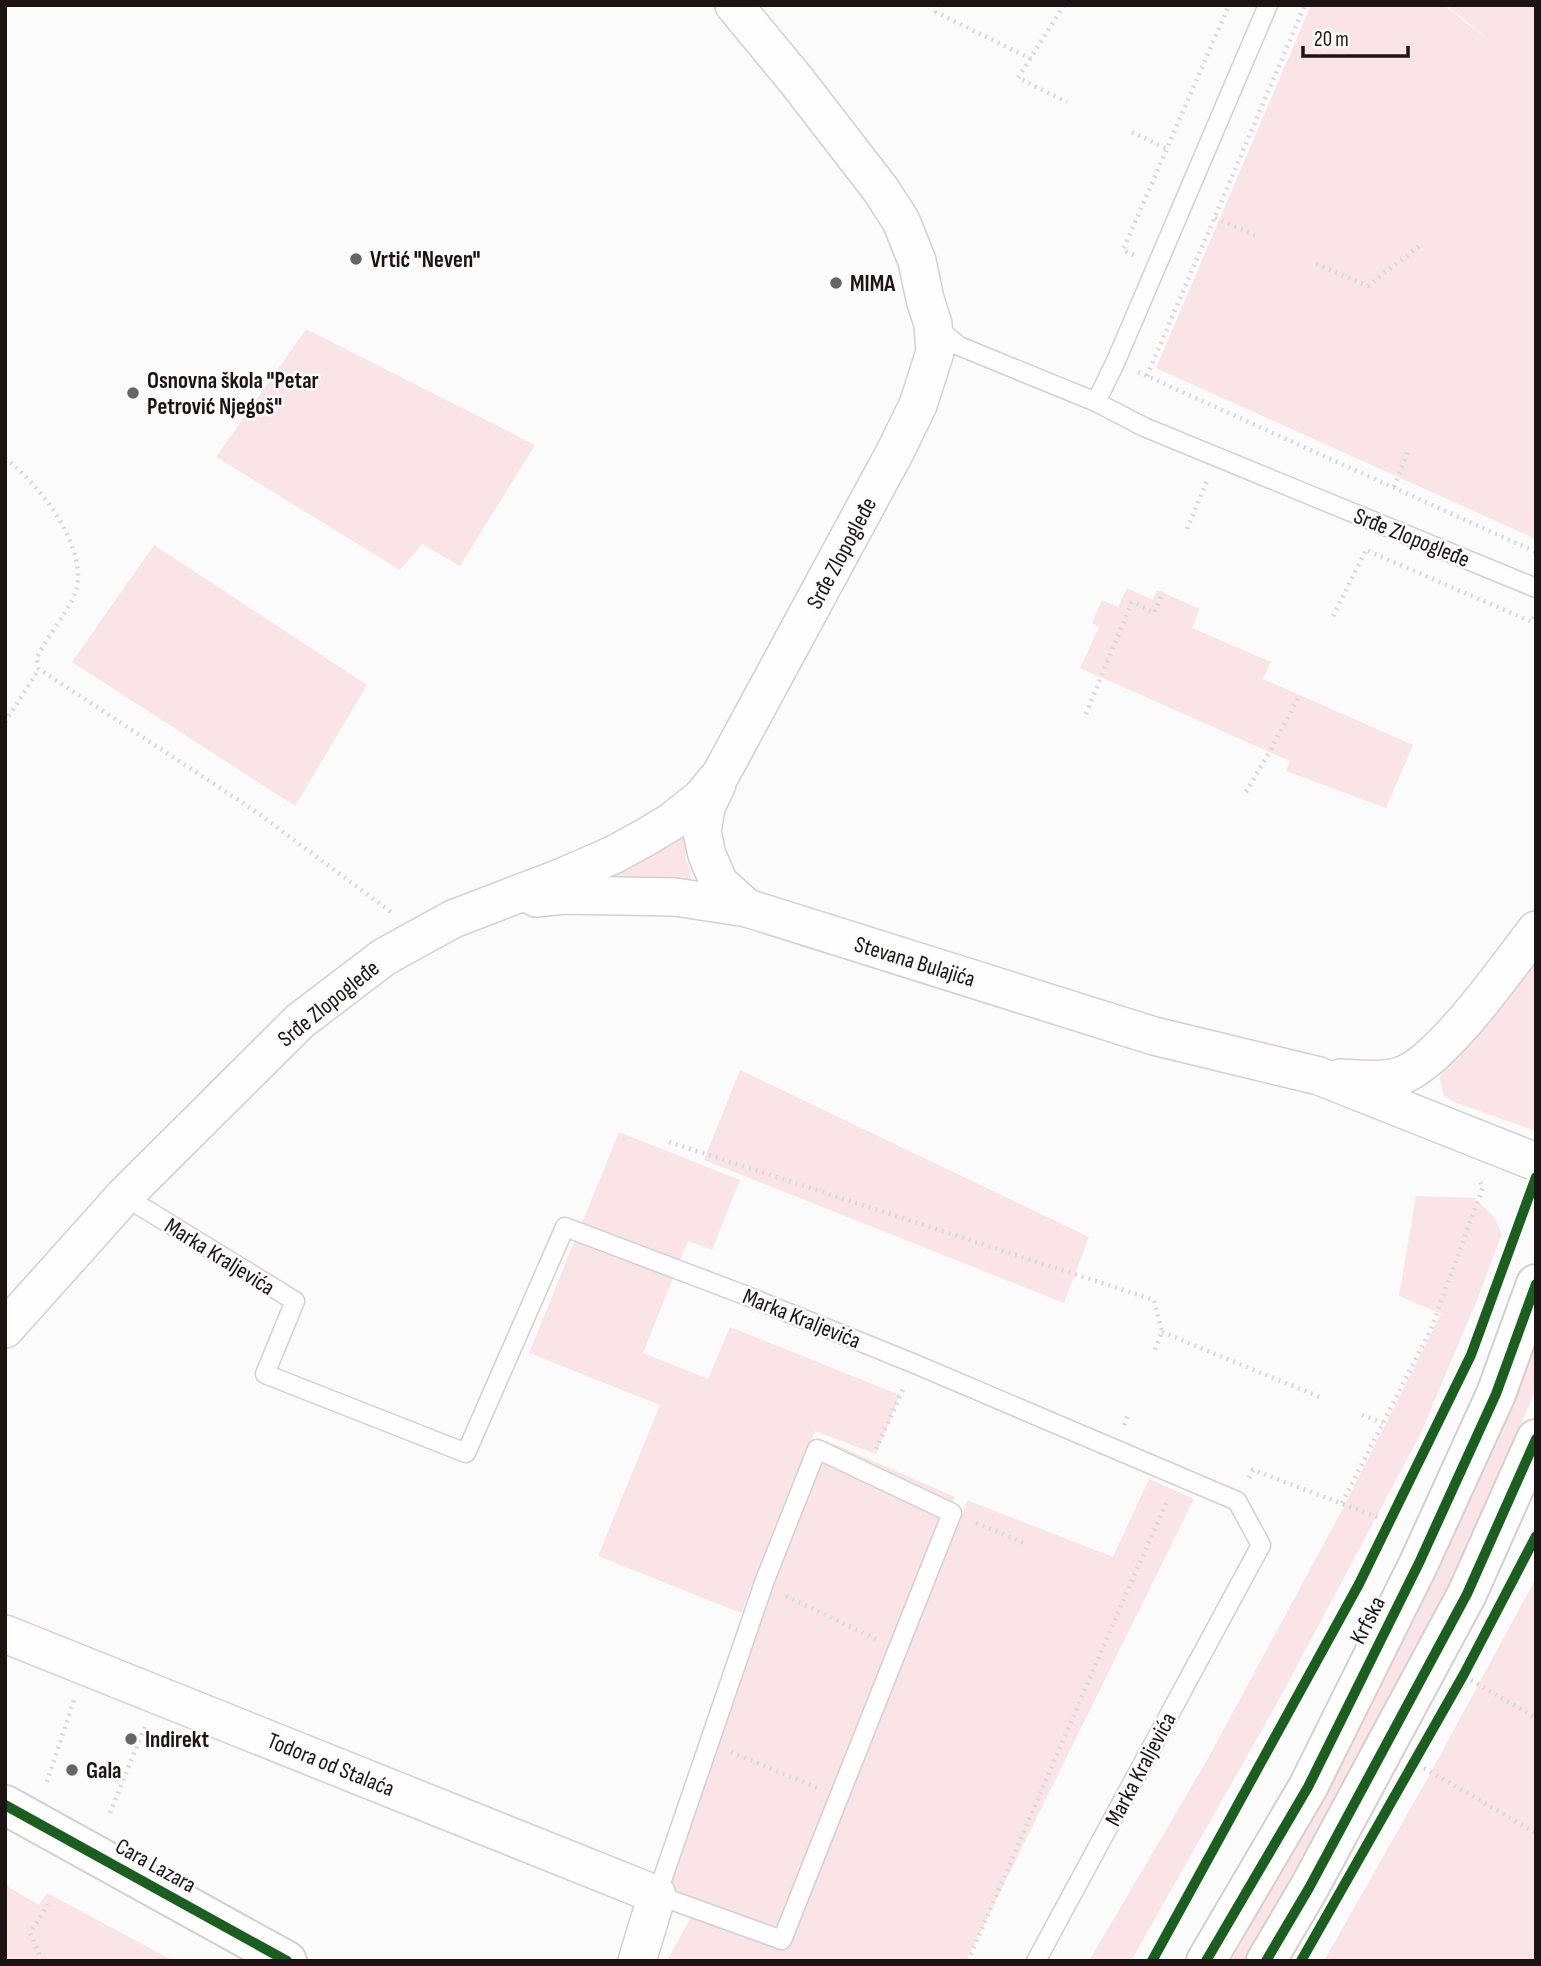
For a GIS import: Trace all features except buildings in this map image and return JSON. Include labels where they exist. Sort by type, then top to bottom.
[{"type":"main road","name":"Krfska","points":[[1206,1961],[1308,1787],[1419,1563],[1496,1394],[1536,1284]]},
{"type":"main road","points":[[1266,1961],[1309,1888],[1467,1594],[1536,1439]]},
{"type":"main road","name":"Cara Lazara","points":[[5,1805],[287,1961]]},
{"type":"street","name":"Srđe Zlopogleđe","points":[[734,5],[855,155],[901,221],[917,261],[933,324],[935,352],[918,405],[895,452],[721,774],[706,807],[702,832],[707,855],[719,883],[747,908]]},
{"type":"street","name":"Srđe Zlopogleđe","points":[[5,1329],[124,1196],[300,1021],[384,957],[453,919],[560,878],[644,838],[671,822],[701,797],[721,774]]},
{"type":"street","name":"Stevana Bulajića","points":[[504,900],[565,895],[675,897],[747,908],[1154,1036],[1319,1076],[1536,1163]]},
{"type":"street","name":"Stevana Bulajića","points":[[1319,1076],[1366,1080],[1401,1076],[1426,1061],[1478,1004],[1536,930]]},
{"type":"street","name":"Todora od Stalaća","points":[[5,1634],[657,1895]]},
{"type":"street","points":[[637,1961],[657,1895]]},
{"type":"lane","points":[[1096,402],[1116,362],[1268,5]]},
{"type":"lane","name":"Srđe Zlopogleđe","points":[[933,324],[960,346],[1096,402],[1144,427],[1536,588]]},
{"type":"lane","name":"Marka Kraljevića","points":[[124,1196],[295,1301],[265,1374],[466,1453],[565,1227],[742,1294],[915,1364],[1237,1501],[1261,1545],[1036,1961]]},
{"type":"lane","points":[[817,1449],[865,1472],[953,1513],[782,1940],[657,1895],[763,1586],[817,1449]]},
{"type":"path","points":[[940,5],[936,12],[1031,59]]},
{"type":"path","points":[[1064,5],[1018,78],[1067,102]]},
{"type":"path","points":[[1123,250],[1230,5]]},
{"type":"path","points":[[1147,376],[1305,5]]},
{"type":"path","points":[[1132,132],[1167,149]]},
{"type":"path","points":[[1215,218],[1255,235]]},
{"type":"path","points":[[1317,264],[1367,286],[1419,246]]},
{"type":"path","points":[[1116,362],[1536,552]]},
{"type":"path","points":[[1394,488],[1409,447]]},
{"type":"path","points":[[5,458],[20,470],[57,517],[73,545],[79,569],[75,593],[61,621],[38,654],[39,670],[5,722]]},
{"type":"path","points":[[1188,529],[1207,481]]},
{"type":"path","points":[[1333,616],[1366,550]]},
{"type":"path","points":[[1086,714],[1132,602],[1154,613],[1163,592]]},
{"type":"path","points":[[1532,622],[1536,613]]},
{"type":"path","points":[[39,670],[255,811],[423,935]]},
{"type":"path","points":[[1246,792],[1300,694]]},
{"type":"path","points":[[669,1142],[1154,1300],[1162,1332],[1154,1352]]},
{"type":"path","points":[[1342,1503],[1431,1329],[1483,1187],[1477,1174]]},
{"type":"path","points":[[1162,1332],[1322,1398]]},
{"type":"path","points":[[865,1472],[915,1364]]},
{"type":"path","points":[[1363,1415],[1383,1423]]},
{"type":"path","points":[[1237,1501],[1253,1470],[1380,1518]]},
{"type":"path","points":[[968,1961],[1129,1584],[1179,1476]]},
{"type":"path","points":[[953,1513],[1026,1544]]},
{"type":"path","points":[[763,1586],[898,1649]]},
{"type":"path","points":[[1457,1686],[1467,1677],[1536,1718]]},
{"type":"path","points":[[47,1782],[77,1689]]},
{"type":"path","points":[[110,1813],[149,1717]]},
{"type":"path","points":[[708,1742],[839,1797]]},
{"type":"path","points":[[1424,1768],[1536,1833]]},
{"type":"path","points":[[42,1961],[30,1933],[47,1905]]},
{"type":"shaded area","points":[[1311,5],[1444,5],[1492,43],[1446,5],[1536,5],[1536,539],[1156,368]]},
{"type":"shaded area","points":[[306,329],[535,445],[460,566],[422,544],[400,570],[216,457]]},
{"type":"shaded area","points":[[154,545],[367,685],[295,806],[72,662]]},
{"type":"shaded area","points":[[1127,588],[1153,600],[1157,590],[1200,609],[1192,628],[1271,662],[1263,679],[1413,745],[1386,808],[1286,771],[1290,761],[1080,668],[1099,627],[1092,623],[1102,600],[1118,607]]},
{"type":"shaded area","points":[[683,833],[689,840],[686,858],[691,875],[687,886],[614,880],[610,877],[610,871]]},
{"type":"shaded area","points":[[1536,944],[1536,1122],[1533,1130],[1454,1102],[1443,1095],[1440,1078],[1443,1061]]},
{"type":"shaded area","points":[[740,1070],[1089,1237],[1064,1303],[704,1160]]},
{"type":"shaded area","points":[[619,1132],[740,1180],[712,1250],[688,1241],[643,1353],[708,1379],[730,1327],[900,1395],[876,1454],[815,1431],[741,1613],[598,1556],[660,1405],[529,1353]]},
{"type":"shaded area","points":[[1416,1196],[1475,1198],[1494,1217],[1502,1234],[1421,1433],[1281,1696],[1131,1961],[1089,1961],[1206,1762],[1342,1510],[1441,1314],[1399,1296]]},
{"type":"shaded area","points":[[1536,1338],[1536,1389],[1461,1563],[1381,1719],[1247,1961],[1231,1961],[1326,1788]]},
{"type":"shaded area","points":[[825,1440],[955,1497],[781,1933],[663,1890],[765,1592]]},
{"type":"shaded area","points":[[1149,1479],[1194,1499],[966,1961],[667,1961],[693,1913],[788,1946],[967,1500],[1113,1557]]},
{"type":"shaded area","points":[[1536,1578],[1536,1961],[1324,1961],[1430,1774]]},
{"type":"shaded area","points":[[5,1885],[39,1905],[47,1893],[174,1961],[5,1961]]},
{"type":"cycle path","points":[[1152,1961],[1359,1584],[1471,1355],[1536,1177]]},
{"type":"cycle path","points":[[1206,1961],[1308,1787],[1419,1563],[1496,1394],[1536,1284]]},
{"type":"cycle path","points":[[1266,1961],[1309,1888],[1467,1594],[1536,1439]]},
{"type":"cycle path","points":[[1301,1961],[1464,1674],[1536,1536]]},
{"type":"cycle path","points":[[5,1805],[287,1961]]},
{"type":"place","name":"Vrtić \"Neven\"","points":[[356,259]]},
{"type":"place","name":"MIMA","points":[[836,283]]},
{"type":"place","name":"Osnovna škola \"Petar Petrović Njegoš\"","points":[[133,393]]},
{"type":"place","name":"Indirekt","points":[[131,1739]]},
{"type":"place","name":"Gala","points":[[72,1770]]}]
